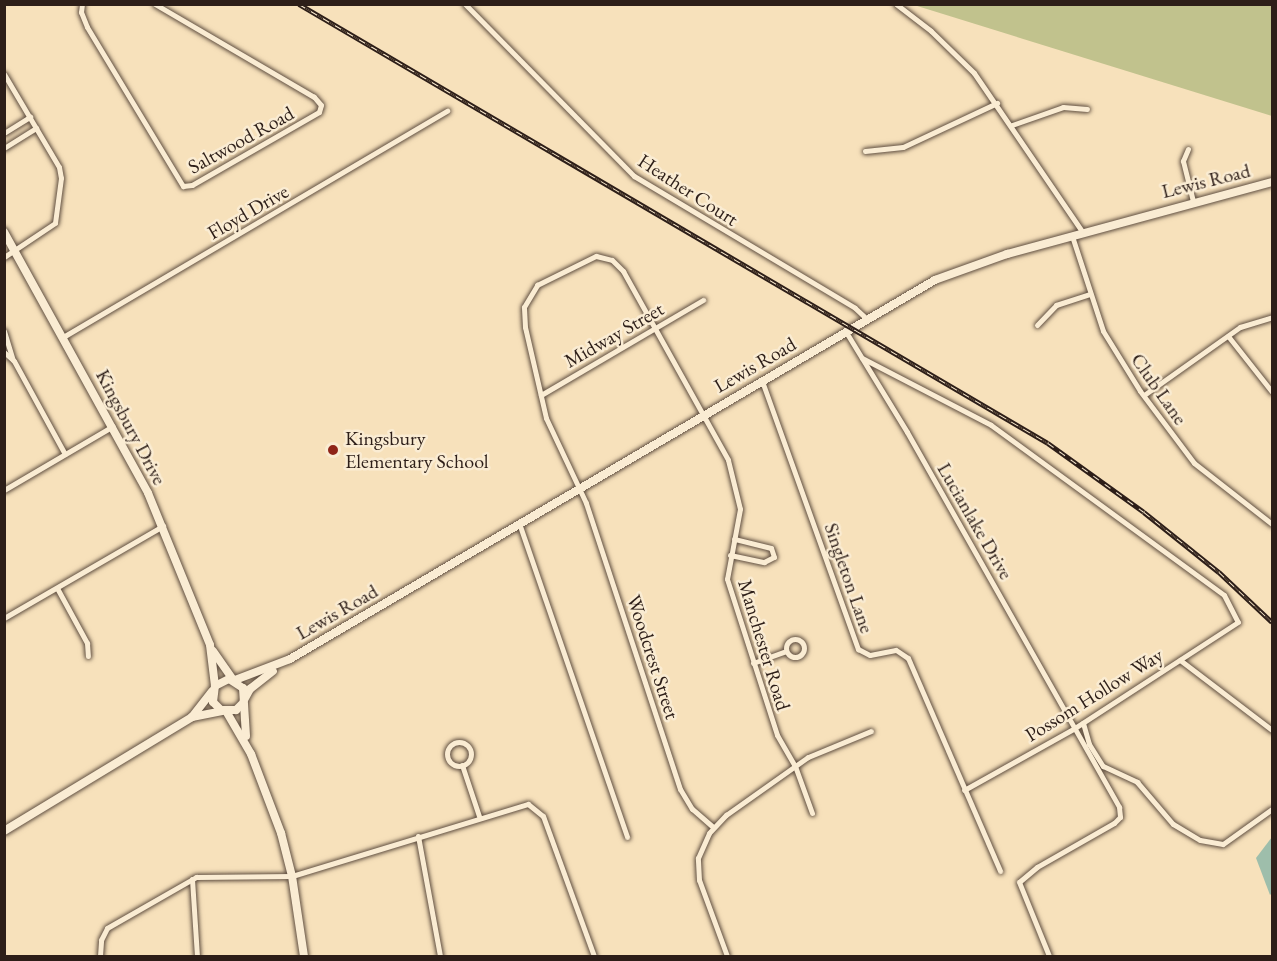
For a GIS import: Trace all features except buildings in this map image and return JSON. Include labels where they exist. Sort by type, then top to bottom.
[{"type":"street","name":"Saltwood Road","points":[[82,4],[82,16],[87,27],[183,186],[192,185],[319,112],[321,105],[314,97],[155,4]]},
{"type":"street","name":"Heather Court","points":[[465,4],[639,181],[855,308],[867,319]]},
{"type":"street","points":[[896,4],[962,59],[997,103],[1083,233]]},
{"type":"street","points":[[4,74],[60,172],[56,217],[50,229],[4,257]]},
{"type":"street","points":[[865,151],[903,147],[997,103]]},
{"type":"street","points":[[1012,125],[1063,107],[1087,109]]},
{"type":"street","name":"Floyd Drive","points":[[63,337],[447,111]]},
{"type":"street","points":[[4,134],[30,117]]},
{"type":"street","points":[[4,148],[36,128]]},
{"type":"street","points":[[1188,149],[1183,161],[1193,201]]},
{"type":"street","name":"Lewis Road","points":[[243,702],[250,689],[290,659],[579,486],[867,319],[959,270],[1193,201],[1272,182]]},
{"type":"street","name":"Kingsbury Drive","points":[[4,232],[113,426],[163,526],[210,645],[234,680],[243,688],[251,754],[292,876],[304,957]]},
{"type":"street","name":"Club Lane","points":[[1072,236],[1103,331],[1144,395],[1194,463],[1272,524]]},
{"type":"street","name":"Manchester Road","points":[[541,395],[523,315],[527,300],[537,285],[583,260],[607,258],[623,271],[706,413],[738,491],[740,517],[730,555],[727,579],[777,735],[795,766],[812,813]]},
{"type":"street","points":[[1037,325],[1056,305],[1090,294]]},
{"type":"street","name":"Midway Street","points":[[541,395],[703,300]]},
{"type":"street","points":[[1144,395],[1247,324],[1272,317]]},
{"type":"street","points":[[4,331],[14,362],[65,454]]},
{"type":"street","name":"Lucianlake Drive","points":[[846,332],[1075,728],[1120,813],[1114,823],[1037,867],[1019,882],[1049,957]]},
{"type":"street","points":[[1228,336],[1272,392]]},
{"type":"street","points":[[4,352],[14,362]]},
{"type":"street","name":"Possom Hollow Way","points":[[862,357],[991,425],[1224,595],[1238,622],[1075,728],[964,790]]},
{"type":"street","name":"Singleton Lane","points":[[762,381],[858,649],[870,655],[896,650],[908,658],[1000,871]]},
{"type":"street","name":"Woodcrest Street","points":[[541,395],[551,432],[579,486],[680,789],[692,809],[713,827]]},
{"type":"street","points":[[4,490],[113,426]]},
{"type":"street","points":[[518,522],[627,837]]},
{"type":"street","points":[[4,618],[163,526]]},
{"type":"street","points":[[730,555],[768,562],[774,557],[771,548],[734,539]]},
{"type":"street","points":[[57,588],[87,643],[88,657]]},
{"type":"street","name":"Kingsbury Drive","points":[[210,645],[213,702],[225,711],[251,754]]},
{"type":"street","points":[[753,663],[786,651]]},
{"type":"street","name":"Lewis Road","points":[[234,680],[290,659]]},
{"type":"street","points":[[1180,660],[1272,730]]},
{"type":"street","points":[[192,717],[214,688],[224,680],[234,680]]},
{"type":"street","points":[[4,831],[192,717],[236,710],[243,702]]},
{"type":"street","points":[[1083,723],[1089,744],[1103,766],[1137,782],[1173,824],[1200,840],[1223,844],[1272,809]]},
{"type":"street","points":[[727,957],[698,864],[713,827],[795,766],[825,747],[871,731]]},
{"type":"street","points":[[456,742],[465,744],[470,752],[462,765],[454,765],[447,758],[448,748],[456,742]]},
{"type":"street","points":[[462,765],[479,816]]},
{"type":"street","points":[[100,957],[101,940],[107,928],[192,879],[292,876],[522,804],[540,811],[594,957]]},
{"type":"street","points":[[418,836],[440,957]]},
{"type":"street","points":[[192,879],[197,957]]},
{"type":"green space","points":[[914,5],[1272,5],[1272,116]]},
{"type":"shaded area","points":[[1272,837],[1272,893],[1270,895],[1256,858]]},
{"type":"railway","points":[[299,4],[1048,443],[1144,512],[1219,572],[1272,622]]},
{"type":"place","name":"Kingsbury Elementary School","points":[[333,450]]}]
